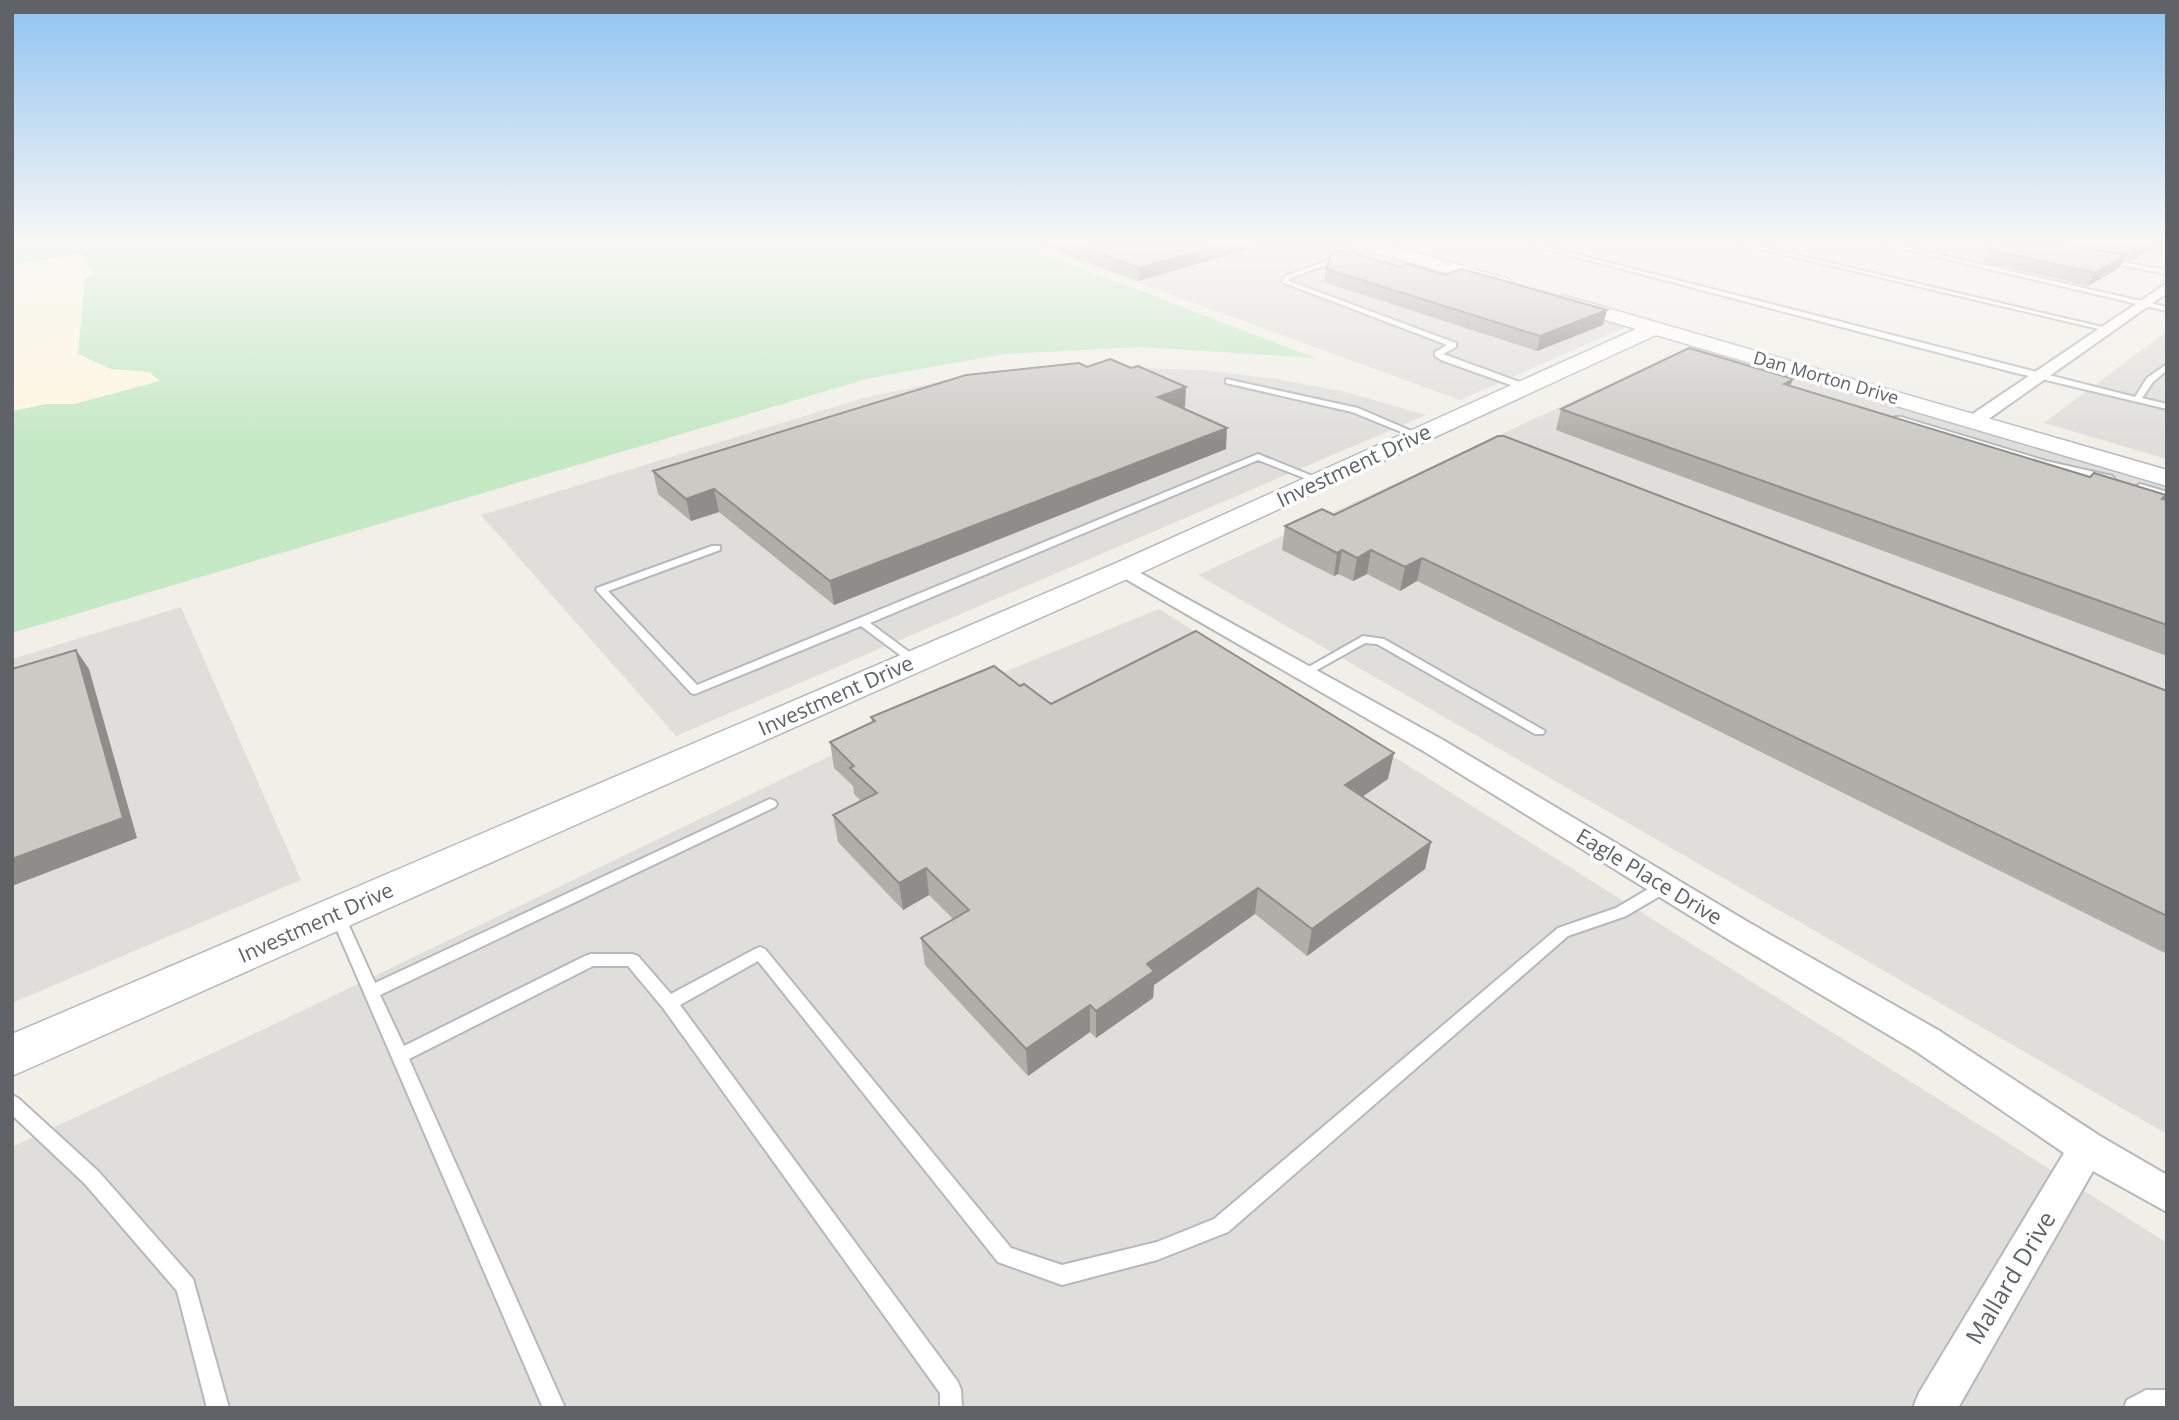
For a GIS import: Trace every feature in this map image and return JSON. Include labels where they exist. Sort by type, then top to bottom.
[{"type":"street","name":"Dan Morton Drive","points":[[1590,309],[2167,478]]},
{"type":"street","points":[[1974,421],[2135,309]]},
{"type":"street","name":"Investment Drive","points":[[12,1056],[1124,570],[1655,328]]},
{"type":"street","name":"Eagle Place Drive","points":[[1124,570],[1434,746],[1926,1040],[2087,1148],[2167,1195]]},
{"type":"street","name":"Mallard Drive","points":[[1934,1408],[2087,1148]]},
{"type":"lane","points":[[1358,309],[1453,345],[1438,354],[1444,358],[1525,387]]},
{"type":"lane","points":[[1781,309],[2167,407]]},
{"type":"lane","points":[[2022,309],[2107,329]]},
{"type":"lane","points":[[2136,401],[2150,380],[2167,366]]},
{"type":"lane","points":[[1230,381],[1355,410],[1419,436]]},
{"type":"lane","points":[[1894,418],[2044,463],[2119,481]]},
{"type":"lane","points":[[716,548],[601,590],[695,690],[1258,457],[1320,481]]},
{"type":"lane","points":[[2131,484],[2167,495]]},
{"type":"lane","points":[[863,622],[916,662]]},
{"type":"lane","points":[[1304,673],[1363,639],[1380,641],[1539,732]]},
{"type":"lane","points":[[373,991],[770,804]]},
{"type":"lane","points":[[669,1003],[760,953],[1005,1255],[1062,1275],[1157,1251],[1221,1226],[1563,932],[1621,912],[1665,886]]},
{"type":"lane","points":[[337,914],[554,1408]]},
{"type":"lane","points":[[400,1056],[591,960],[632,960],[669,1003],[950,1390],[951,1408]]},
{"type":"lane","points":[[12,1103],[92,1178],[186,1286],[218,1408]]},
{"type":"lane","points":[[2134,1408],[2146,1401],[2167,1401]]},
{"type":"shaded area","points":[[12,309],[84,309],[111,369],[149,372],[161,381],[74,404],[47,404],[12,411]]},
{"type":"shaded area","points":[[1211,309],[1571,309],[1628,326],[1460,400]]},
{"type":"shaded area","points":[[2167,331],[2167,459],[2044,423]]},
{"type":"shaded area","points":[[1691,346],[2167,488],[2167,1134],[1198,575]]},
{"type":"shaded area","points":[[1108,367],[1202,370],[1277,379],[1350,393],[1426,415],[676,736],[481,515],[867,397],[955,379]]},
{"type":"shaded area","points":[[181,607],[301,880],[12,1003],[12,659]]},
{"type":"shaded area","points":[[1159,609],[2167,1243],[2167,1408],[12,1408],[12,1147],[279,1022],[1002,673]]},
{"type":"green space","points":[[82,309],[1188,309],[1315,358],[1141,347],[1004,354],[870,378],[12,633],[12,411],[47,404],[74,404],[160,381],[149,372],[111,369],[78,354]]},
{"type":"building","points":[[1455,309],[1607,310],[1540,336]]},
{"type":"building","points":[[1689,348],[1793,379],[1784,384],[2090,477],[2094,473],[2166,495],[2162,499],[2167,500],[2167,625],[1561,409]]},
{"type":"building","points":[[1110,359],[1131,368],[1138,366],[1186,387],[1158,397],[1227,428],[830,581],[714,489],[686,499],[653,471],[966,375],[1079,363],[1087,367]]},
{"type":"building","points":[[1498,436],[1504,436],[2167,691],[2167,916],[1422,558],[1405,567],[1371,550],[1357,558],[1342,550],[1337,553],[1285,526],[1322,509],[1334,515]]},
{"type":"building","points":[[1196,631],[1394,753],[1345,785],[1431,842],[1312,929],[1258,888],[1147,964],[1154,971],[1096,1011],[1090,1005],[1026,1049],[921,938],[969,910],[926,868],[899,883],[833,815],[877,793],[850,768],[854,766],[830,742],[875,721],[871,717],[994,666],[1020,686],[1024,684],[1051,704]]},
{"type":"building","points":[[76,650],[123,818],[12,859],[12,669]]}]
